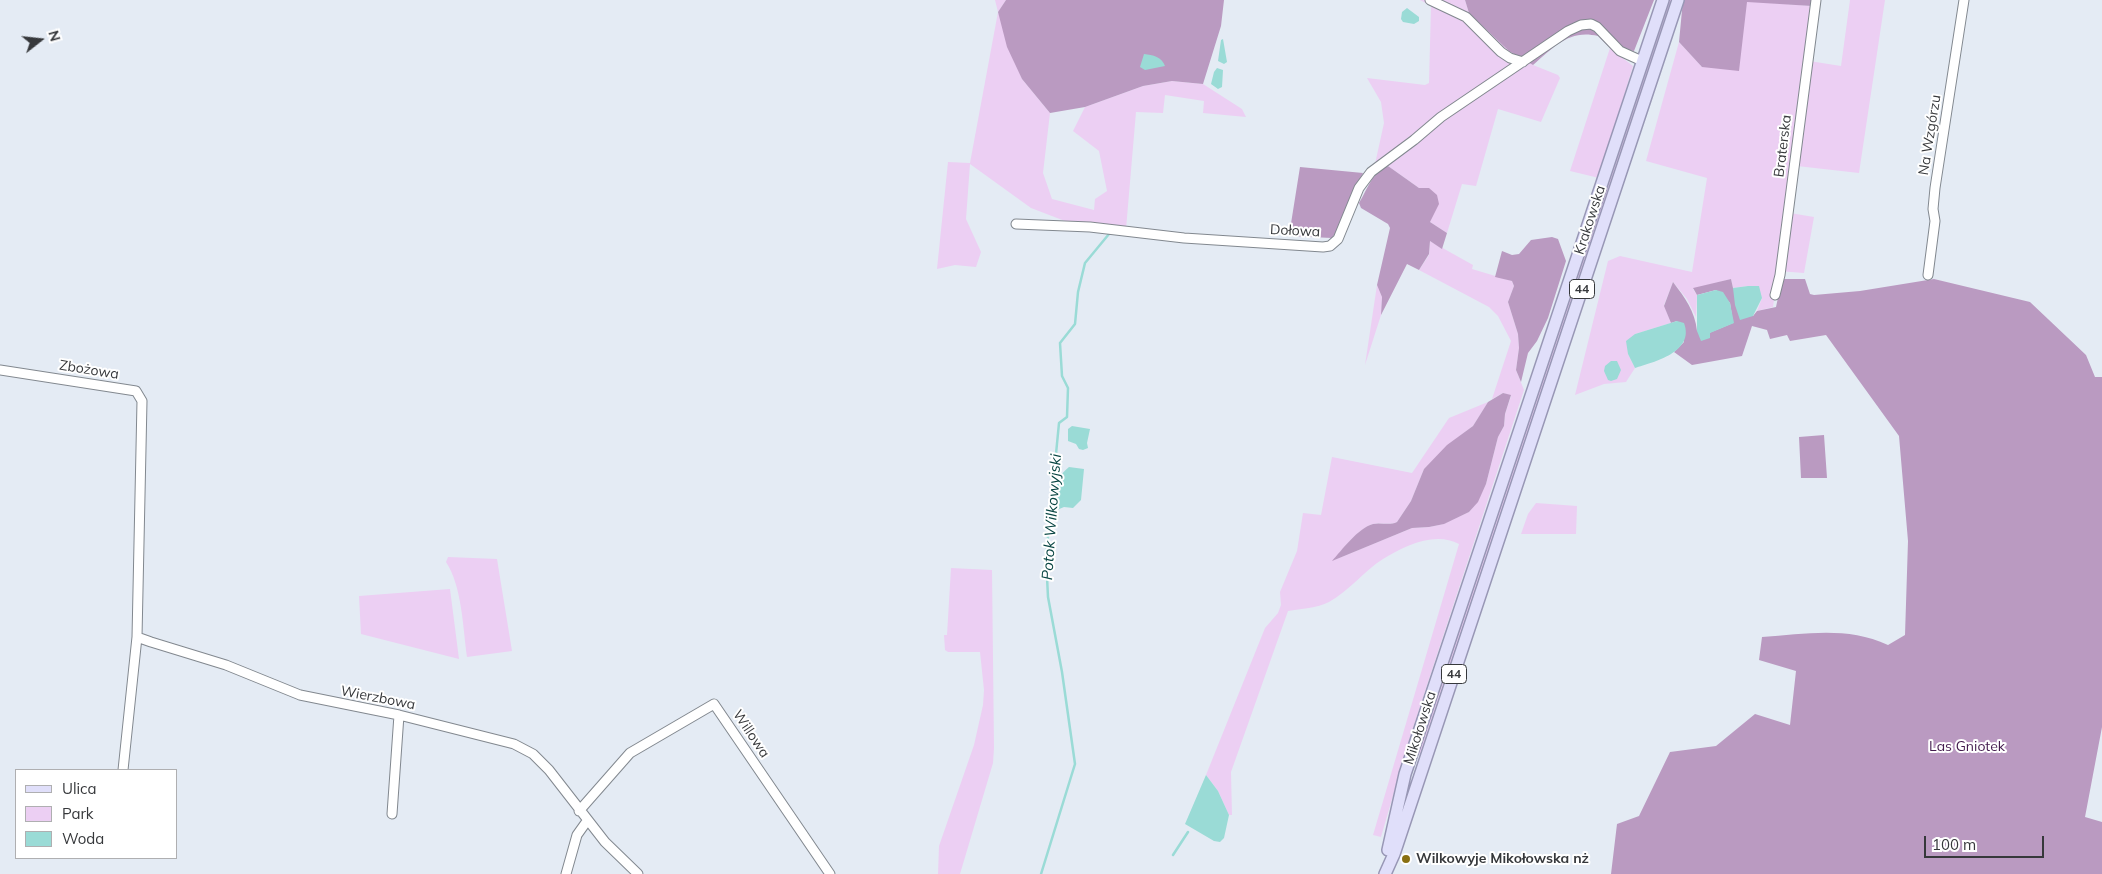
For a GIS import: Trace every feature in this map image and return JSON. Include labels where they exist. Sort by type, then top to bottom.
[{"type":"main road","name":"Krakowska","points":[[1485,534],[1662,0]]},
{"type":"main road","name":"Krakowska","points":[[1500,535],[1678,0]]},
{"type":"main road","name":"Mikołowska","points":[[1384,874],[1406,774],[1485,534]]},
{"type":"main road","name":"Mikołowska","points":[[1384,874],[1394,854],[1500,535]]},
{"type":"street","points":[[1430,0],[1466,17],[1501,52],[1510,58],[1522,62]]},
{"type":"street","name":"Braterska","points":[[1775,295],[1780,275],[1816,0]]},
{"type":"street","name":"Na Wzgórzu","points":[[1928,275],[1935,221],[1933,209],[1935,188],[1964,0]]},
{"type":"street","name":"Dołowa","points":[[1016,224],[1090,227],[1184,238],[1323,248],[1330,246],[1338,239],[1359,188],[1371,172],[1441,117],[1568,31],[1581,25],[1591,24],[1598,27],[1620,51],[1642,61]]},
{"type":"street","name":"Zbożowa","points":[[0,370],[136,391],[142,401],[137,636]]},
{"type":"street","points":[[123,769],[137,636]]},
{"type":"street","name":"Wierzbowa","points":[[137,636],[226,665],[300,695],[400,715],[514,744],[533,754],[549,770],[604,842],[638,874]]},
{"type":"street","name":"Willowa","points":[[579,811],[630,753],[714,704],[830,874]]},
{"type":"street","points":[[392,814],[400,715]]},
{"type":"street","points":[[566,874],[577,835],[587,822]]},
{"type":"green space","points":[[995,0],[1006,0],[998,12]]},
{"type":"green space","points":[[1006,0],[1224,0],[1221,26],[1203,84],[1172,81],[1143,86],[1085,107],[1050,113],[1022,79],[1007,47],[998,12]]},
{"type":"green space","points":[[1420,0],[1465,0],[1469,13],[1533,65],[1558,75],[1560,78],[1541,122],[1498,109],[1476,186],[1462,184],[1447,233],[1430,222],[1431,218],[1425,189],[1419,188],[1388,166],[1375,164],[1384,123],[1381,102],[1367,78],[1425,85],[1429,83],[1431,6]]},
{"type":"green space","points":[[1465,0],[1654,0],[1634,51],[1610,48],[1598,36],[1579,35],[1562,41],[1533,65],[1509,51],[1469,13]]},
{"type":"green space","points":[[1667,0],[1672,0],[1422,755],[1418,754]]},
{"type":"green space","points":[[1683,0],[1813,0],[1812,6],[1747,2],[1739,71],[1702,67],[1679,42]]},
{"type":"green space","points":[[1850,0],[1885,0],[1859,173],[1797,166],[1790,213],[1814,217],[1804,273],[1778,271],[1773,307],[1757,311],[1762,298],[1748,286],[1733,288],[1731,279],[1693,289],[1697,295],[1696,317],[1687,299],[1673,282],[1664,305],[1671,323],[1635,334],[1628,354],[1635,368],[1626,382],[1604,384],[1575,395],[1608,261],[1620,256],[1692,272],[1707,178],[1646,161],[1679,42],[1702,67],[1747,1],[1812,6],[1803,60],[1841,66]]},
{"type":"green space","points":[[998,12],[1022,79],[1050,113],[1043,173],[1052,199],[1094,210],[1095,199],[1107,191],[1099,151],[1073,131],[1085,107],[1143,86],[1172,81],[1203,84],[1242,109],[1246,117],[1203,113],[1204,101],[1165,95],[1163,113],[1136,112],[1126,229],[1091,231],[1031,208],[970,164],[966,219],[981,252],[976,267],[955,265],[937,269],[948,162],[970,163]]},
{"type":"green space","points":[[1610,48],[1633,66],[1599,178],[1570,171]]},
{"type":"green space","points":[[1388,166],[1419,188],[1429,188],[1437,195],[1439,204],[1430,222],[1447,233],[1442,249],[1430,241],[1429,254],[1419,270],[1407,264],[1381,315],[1382,297],[1377,285],[1390,228],[1388,224],[1361,208],[1359,203],[1370,182],[1382,169]]},
{"type":"green space","points":[[1300,167],[1363,173],[1338,230],[1332,238],[1289,236]]},
{"type":"green space","points":[[1552,237],[1558,239],[1566,261],[1548,318],[1537,341],[1528,353],[1521,382],[1516,370],[1519,348],[1518,334],[1508,302],[1514,286],[1512,281],[1495,277],[1502,251],[1512,255],[1519,254],[1531,240]]},
{"type":"green space","points":[[1430,241],[1473,265],[1472,269],[1512,281],[1514,286],[1508,302],[1518,334],[1519,348],[1516,370],[1524,390],[1410,737],[1381,837],[1373,835],[1459,544],[1450,540],[1430,540],[1410,545],[1376,564],[1329,602],[1314,607],[1288,611],[1231,772],[1232,815],[1229,815],[1218,791],[1206,775],[1265,628],[1278,613],[1281,605],[1280,592],[1297,551],[1303,513],[1321,515],[1332,457],[1412,473],[1449,418],[1488,402],[1473,426],[1424,469],[1411,501],[1397,522],[1373,524],[1362,530],[1334,560],[1412,528],[1443,524],[1469,512],[1477,502],[1486,484],[1511,396],[1503,393],[1492,399],[1511,341],[1498,316],[1489,307],[1419,270],[1429,255]]},
{"type":"green space","name":"Las Gniotek","points":[[1731,279],[1733,288],[1753,316],[1757,311],[1776,307],[1782,279],[1805,279],[1810,294],[1814,295],[1860,291],[1934,279],[2030,302],[2086,355],[2095,377],[2102,377],[2102,727],[2085,817],[2102,822],[2102,874],[1611,874],[1617,824],[1639,816],[1670,752],[1716,746],[1755,714],[1790,725],[1796,671],[1759,660],[1762,637],[1810,633],[1842,633],[1873,639],[1888,645],[1905,635],[1908,541],[1899,436],[1826,335],[1790,341],[1787,335],[1770,339],[1767,330],[1752,326],[1742,356],[1692,365],[1674,352],[1684,342],[1677,321],[1671,323],[1664,306],[1673,282],[1692,311],[1697,331],[1709,333],[1733,323],[1730,303],[1716,290],[1697,295],[1693,288]]},
{"type":"green space","points":[[1377,285],[1382,297],[1381,315],[1365,365]]},
{"type":"green space","points":[[1503,393],[1511,395],[1505,414],[1504,426],[1498,437],[1486,484],[1478,502],[1469,512],[1444,524],[1412,528],[1332,561],[1367,526],[1397,522],[1411,501],[1424,469],[1447,445],[1473,426],[1488,402]]},
{"type":"green space","points":[[1824,435],[1827,478],[1801,478],[1799,437]]},
{"type":"green space","points":[[1536,503],[1577,506],[1576,534],[1521,534],[1528,514]]},
{"type":"green space","points":[[448,557],[497,559],[512,651],[467,657],[459,595],[446,562]]},
{"type":"green space","points":[[951,568],[992,570],[994,748],[993,763],[960,874],[938,874],[939,846],[974,745],[983,705],[984,690],[980,652],[948,652],[945,650],[944,635],[947,635]]},
{"type":"green space","points":[[450,589],[459,659],[361,634],[359,596]]},
{"type":"water","points":[[1407,8],[1419,17],[1419,21],[1414,24],[1403,22],[1401,19],[1402,12]]},
{"type":"water","points":[[1223,39],[1227,62],[1224,64],[1218,61],[1221,40]]},
{"type":"water","points":[[1144,54],[1154,56],[1164,63],[1165,66],[1145,70],[1140,67]]},
{"type":"water","points":[[1217,68],[1223,70],[1222,87],[1218,89],[1211,84]]},
{"type":"water","points":[[1759,286],[1762,298],[1753,316],[1740,320],[1735,305],[1733,288]]},
{"type":"water","points":[[1716,290],[1723,292],[1730,303],[1734,323],[1710,333],[1710,338],[1701,341],[1697,331],[1697,295]]},
{"type":"water","points":[[1677,321],[1684,323],[1686,333],[1684,341],[1678,348],[1662,359],[1635,368],[1628,354],[1626,341],[1635,334]]},
{"type":"water","points":[[1611,361],[1617,361],[1621,370],[1617,379],[1611,381],[1608,380],[1604,371],[1605,366]]},
{"type":"water","points":[[1072,426],[1090,429],[1087,443],[1088,448],[1079,449],[1076,444],[1068,441],[1068,429]]},
{"type":"water","points":[[1069,467],[1084,469],[1081,500],[1073,508],[1064,507],[1057,510],[1056,491],[1058,482],[1063,472]]},
{"type":"water","points":[[1206,775],[1218,791],[1229,815],[1224,838],[1220,842],[1214,841],[1185,824]]},
{"type":"waterway","name":"Potok Wilkowyjski","points":[[1041,874],[1075,764],[1062,672],[1048,597],[1046,557],[1059,423],[1067,417],[1068,388],[1062,376],[1060,343],[1075,324],[1078,292],[1085,263],[1109,234]]},
{"type":"waterway","points":[[1173,855],[1188,832]]},
{"type":"place","name":"Wilkowyje Mikołowska nż","points":[[1406,859]]}]
